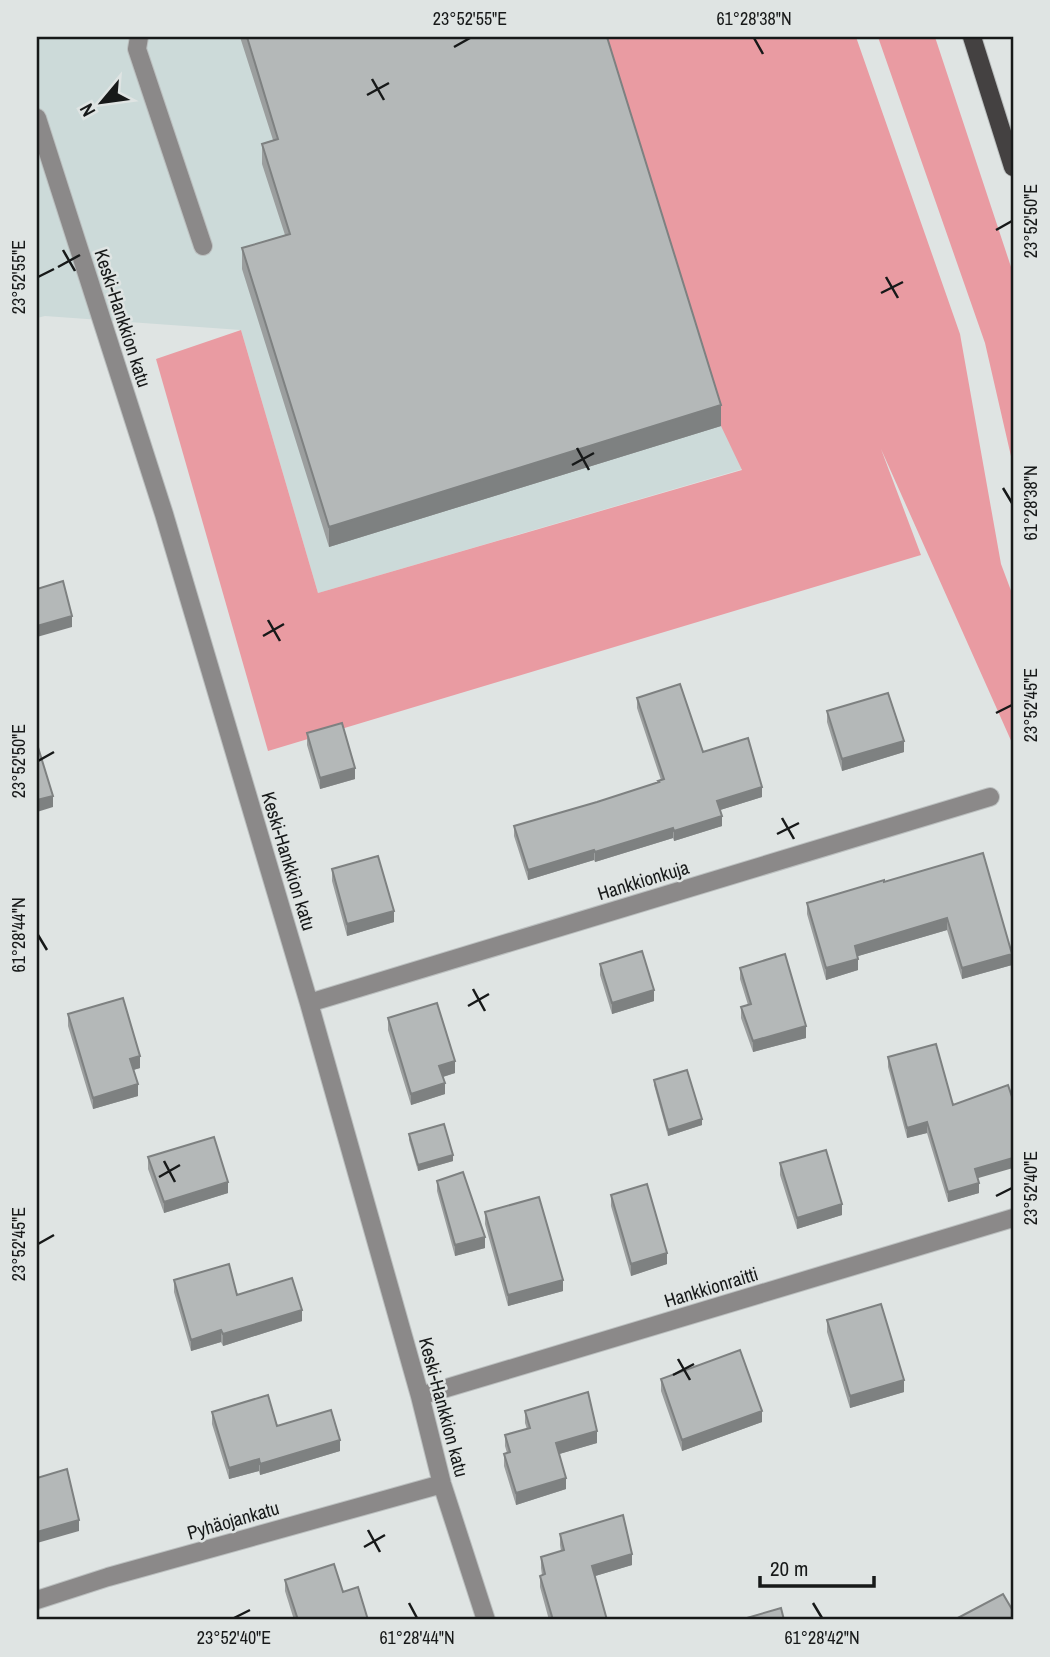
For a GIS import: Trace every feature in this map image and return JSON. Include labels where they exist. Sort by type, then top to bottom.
[{"type":"main road","points":[[972,37],[1013,167]]},
{"type":"street","points":[[139,37],[137,49],[203,246]]},
{"type":"street","name":"Keski-Hankkion katu","points":[[37,118],[164,514],[309,1003],[420,1396],[442,1484],[486,1620]]},
{"type":"street","name":"Hankkionkuja","points":[[309,1003],[990,797]]},
{"type":"street","name":"Hankkionraitti","points":[[420,1396],[1013,1218]]},
{"type":"street","name":"Pyhäojankatu","points":[[37,1600],[108,1577],[442,1484]]},
{"type":"shaded area","points":[[37,37],[720,37],[873,431],[318,593],[241,330],[45,316],[37,318]]},
{"type":"shaded area","points":[[600,37],[856,37],[960,334],[1001,564],[1013,596],[1013,745],[881,449],[921,555],[268,751],[156,359],[241,330],[318,593],[742,470],[721,426]]},
{"type":"shaded area","points":[[878,37],[935,37],[1013,273],[1013,465],[985,343]]},
{"type":"building","points":[[247,37],[607,37],[721,405],[329,527],[242,248],[290,234],[262,144],[278,139]]},
{"type":"building","points":[[63,581],[72,616],[37,626],[37,589]]},
{"type":"building","points":[[680,684],[703,752],[748,738],[762,787],[717,801],[722,816],[528,870],[514,826],[664,779],[637,698]]},
{"type":"building","points":[[888,693],[904,741],[842,759],[827,711]]},
{"type":"building","points":[[342,723],[355,768],[320,778],[307,733]]},
{"type":"building","points":[[37,744],[53,796],[37,800]]},
{"type":"building","points":[[983,853],[1012,954],[962,968],[947,918],[855,946],[858,959],[826,968],[807,903]]},
{"type":"building","points":[[378,856],[394,911],[347,924],[332,869]]},
{"type":"building","points":[[642,951],[654,990],[612,1003],[600,964]]},
{"type":"building","points":[[785,954],[806,1026],[753,1041],[741,1007],[751,1004],[740,968]]},
{"type":"building","points":[[123,998],[140,1056],[130,1059],[138,1084],[93,1098],[68,1014]]},
{"type":"building","points":[[437,1003],[455,1061],[439,1066],[445,1083],[411,1094],[388,1018]]},
{"type":"building","points":[[936,1044],[953,1105],[1008,1085],[1013,1100],[1013,1158],[975,1169],[979,1183],[948,1192],[927,1122],[907,1128],[888,1057]]},
{"type":"building","points":[[687,1070],[702,1119],[668,1130],[654,1080]]},
{"type":"building","points":[[444,1124],[453,1155],[418,1165],[409,1134]]},
{"type":"building","points":[[214,1137],[228,1182],[164,1202],[148,1157]]},
{"type":"building","points":[[826,1150],[842,1204],[797,1218],[780,1163]]},
{"type":"building","points":[[463,1172],[485,1237],[455,1245],[437,1181]]},
{"type":"building","points":[[647,1184],[667,1253],[631,1264],[611,1195]]},
{"type":"building","points":[[539,1197],[563,1280],[508,1295],[485,1212]]},
{"type":"building","points":[[229,1264],[237,1295],[292,1278],[302,1310],[223,1334],[221,1330],[191,1340],[174,1280]]},
{"type":"building","points":[[881,1304],[904,1380],[850,1396],[827,1320]]},
{"type":"building","points":[[740,1350],[762,1411],[682,1440],[661,1379]]},
{"type":"building","points":[[588,1392],[597,1431],[556,1443],[566,1478],[516,1493],[504,1454],[510,1452],[505,1435],[530,1428],[525,1411]]},
{"type":"building","points":[[268,1395],[277,1426],[331,1410],[340,1440],[260,1464],[259,1459],[229,1468],[212,1412]]},
{"type":"building","points":[[67,1469],[79,1520],[37,1532],[37,1478]]},
{"type":"building","points":[[623,1515],[632,1554],[592,1566],[607,1620],[553,1620],[540,1576],[545,1574],[541,1557],[564,1550],[560,1534]]},
{"type":"building","points":[[334,1564],[343,1592],[358,1587],[368,1620],[298,1620],[285,1580]]},
{"type":"building","points":[[1003,1594],[1013,1611],[1013,1620],[954,1620]]},
{"type":"building","points":[[781,1608],[784,1620],[740,1620]]}]
